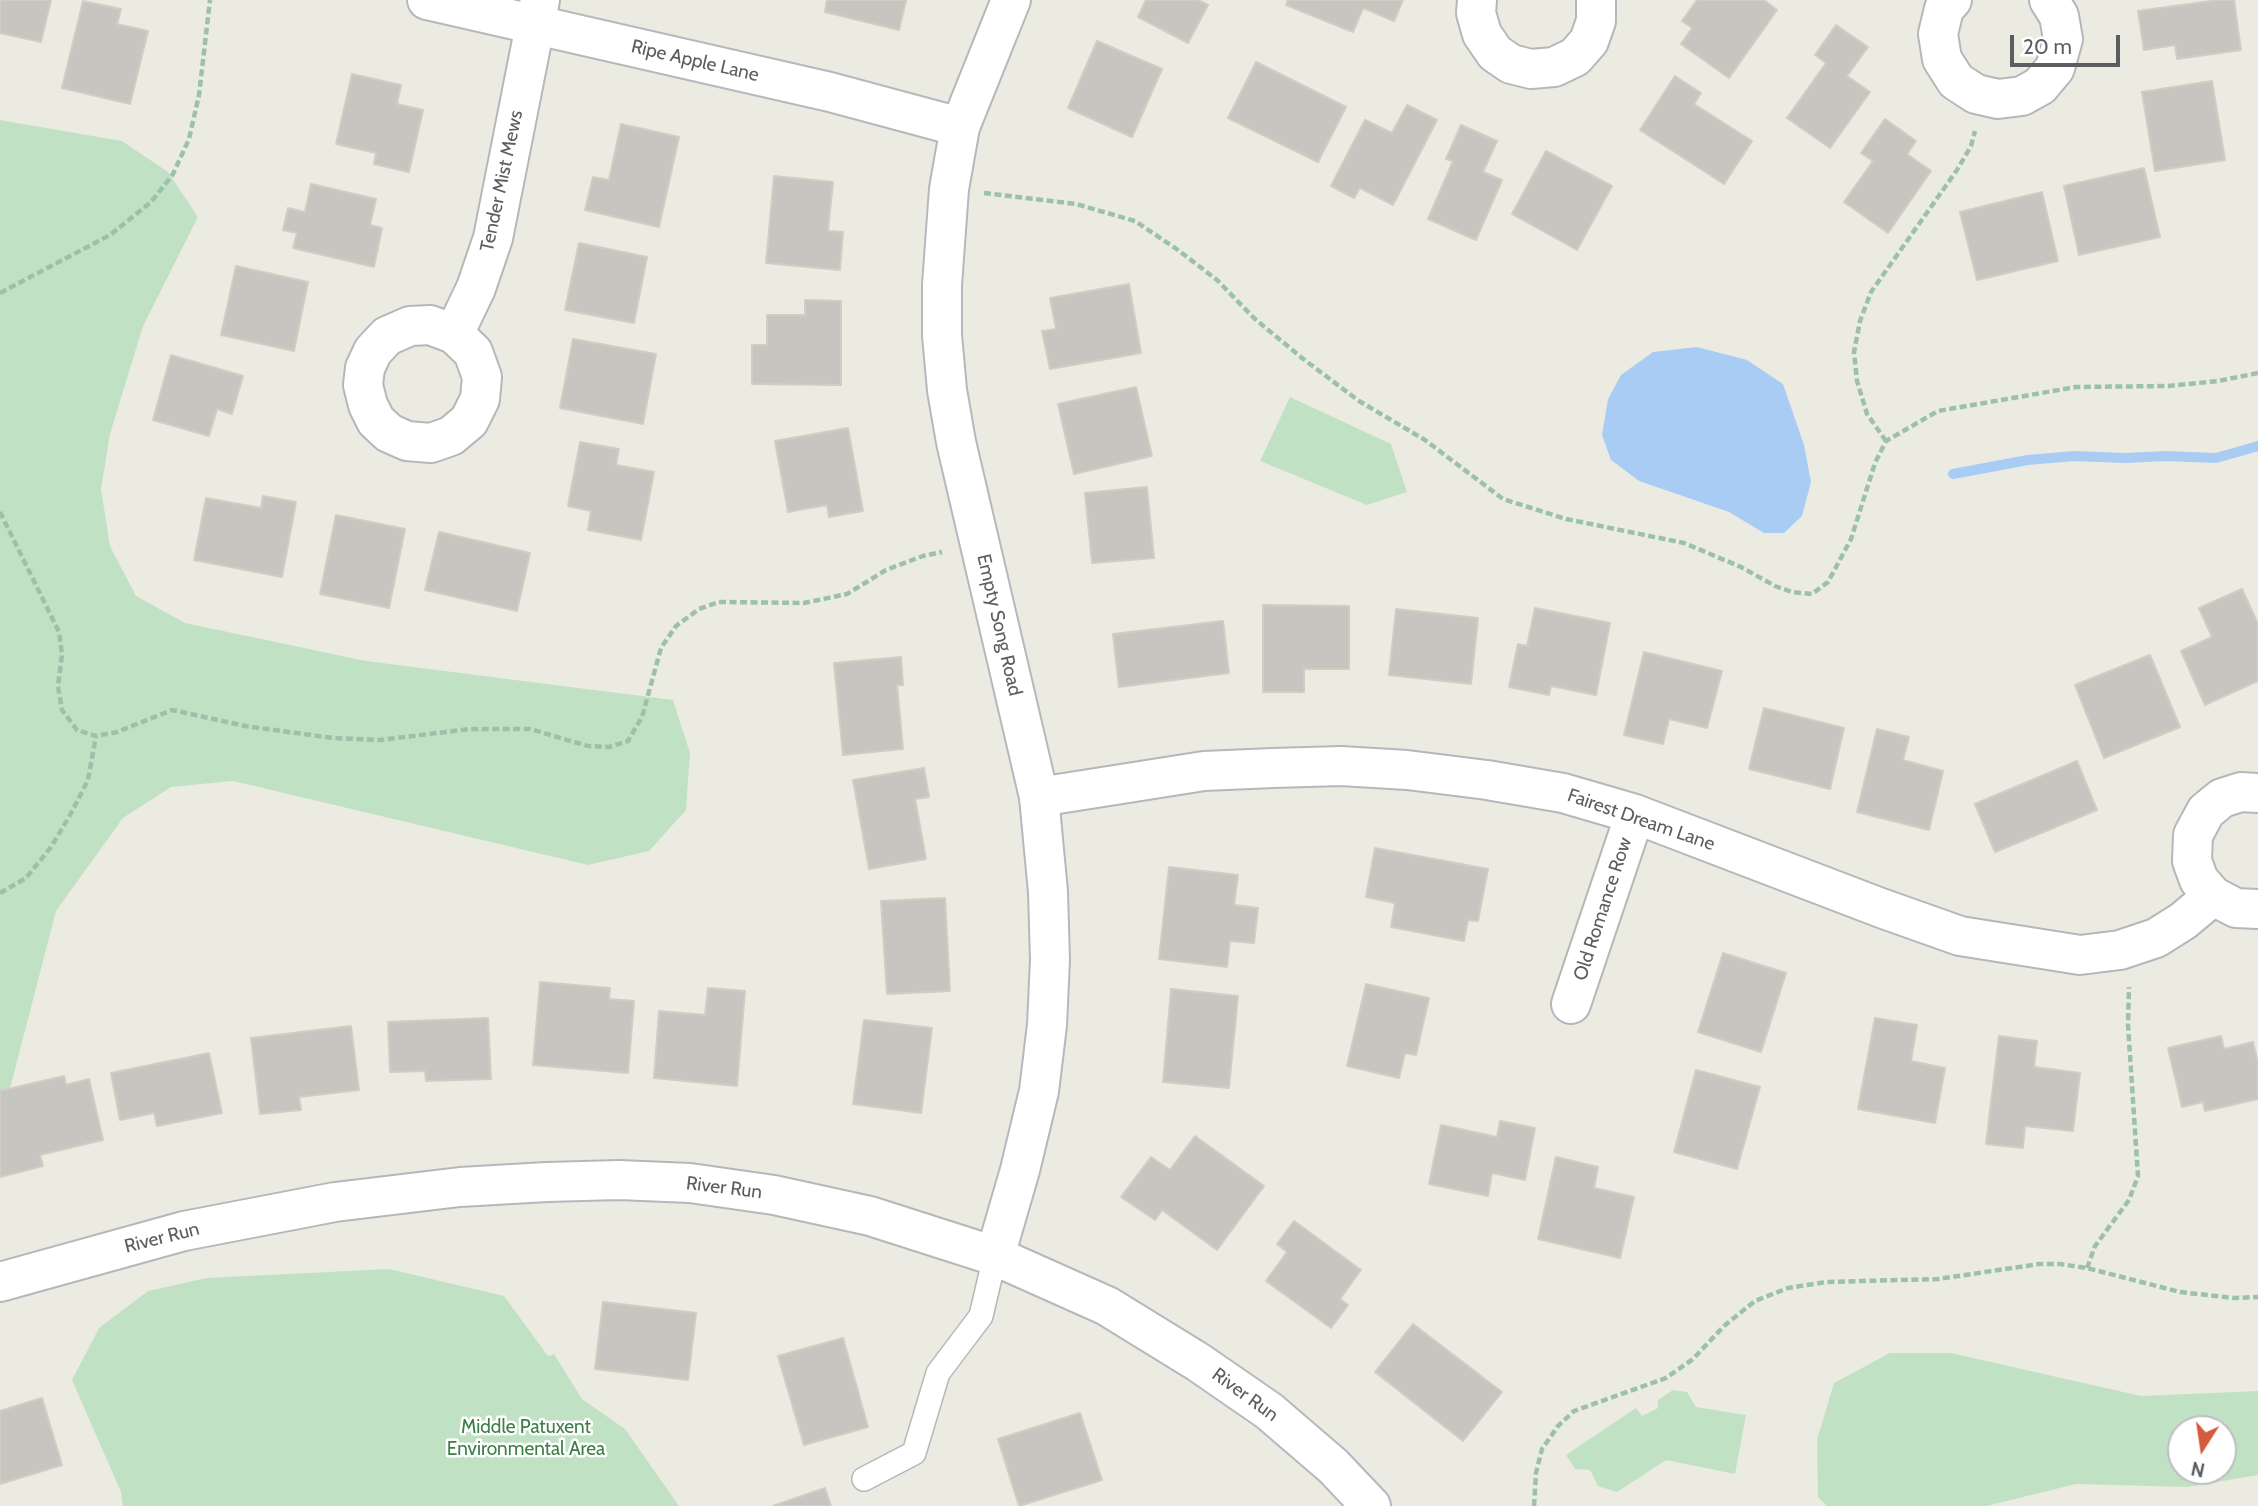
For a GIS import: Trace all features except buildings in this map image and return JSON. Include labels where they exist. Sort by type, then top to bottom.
[{"type":"street","name":"Ripe Apple Lane","points":[[427,0],[537,12],[960,127]]},
{"type":"street","name":"Empty Song Road","points":[[995,1256],[1039,1091],[1047,1025],[1050,960],[1048,892],[1039,797],[956,442],[942,335],[942,285],[949,189],[960,127],[1011,0]]},
{"type":"street","points":[[1477,0],[1476,13],[1482,34],[1495,53],[1511,64],[1531,69],[1554,67],[1574,57],[1589,41],[1593,31],[1596,0]]},
{"type":"street","points":[[1951,0],[1944,9],[1938,34],[1942,59],[1956,81],[1976,94],[1998,99],[2022,96],[2040,86],[2055,68],[2063,39],[2059,16],[2049,0]]},
{"type":"street","name":"Tender Mist Mews","points":[[454,334],[476,288],[493,238],[537,12]]},
{"type":"street","name":"Fairest Dream Lane","points":[[1039,797],[1204,771],[1341,766],[1407,770],[1487,780],[1563,793],[1635,814],[1960,936],[2080,955],[2120,950],[2156,939],[2213,896]]},
{"type":"street","points":[[2258,793],[2241,792],[2222,798],[2206,811],[2193,835],[2192,860],[2199,880],[2213,896],[2236,908],[2258,909]]},
{"type":"street","name":"Old Romance Row","points":[[1572,1004],[1635,814]]},
{"type":"street","name":"River Run","points":[[0,1282],[184,1231],[335,1202],[460,1187],[619,1180],[690,1183],[774,1195],[870,1216],[995,1256],[1107,1306],[1198,1362],[1269,1411],[1333,1466],[1371,1506]]},
{"type":"lane","points":[[864,1479],[914,1453],[938,1374],[981,1316],[995,1256]]},
{"type":"path","points":[[0,293],[110,235],[151,202],[173,174],[189,139],[199,95],[210,0]]},
{"type":"path","points":[[1886,441],[1867,414],[1857,381],[1854,352],[1860,321],[1871,292],[1966,154],[1986,96]]},
{"type":"path","points":[[949,189],[1076,204],[1135,222],[1178,250],[1217,281],[1255,319],[1359,401],[1425,440],[1503,499],[1566,519],[1684,542],[1792,592],[1812,594],[1828,582],[1851,538],[1875,463],[1886,441],[1938,411],[2076,387],[2168,386],[2218,381],[2258,373]]},
{"type":"path","points":[[0,512],[59,632],[62,654],[58,686],[62,710],[77,730],[96,736],[117,733],[172,710],[245,726],[333,738],[380,740],[470,729],[530,729],[588,746],[610,747],[628,741],[642,717],[661,648],[676,626],[698,609],[719,601],[804,603],[846,594],[886,570],[923,556],[981,544]]},
{"type":"path","points":[[0,893],[26,878],[63,827],[88,780],[96,736]]},
{"type":"path","points":[[2087,1268],[2095,1245],[2129,1200],[2138,1176],[2128,1025],[2129,993],[2136,945]]},
{"type":"path","points":[[1534,1506],[1536,1473],[1542,1449],[1558,1426],[1574,1411],[1666,1378],[1693,1359],[1724,1326],[1755,1301],[1788,1288],[1826,1282],[1938,1279],[2039,1264],[2060,1264],[2087,1268],[2180,1293],[2234,1298],[2258,1297]]},
{"type":"green space","points":[[0,120],[122,141],[168,172],[198,217],[143,326],[110,434],[101,489],[110,546],[136,596],[185,623],[366,661],[673,700],[690,753],[686,810],[649,851],[588,865],[233,781],[171,787],[123,818],[56,911],[0,1127]]},
{"type":"green space","points":[[1290,397],[1391,444],[1407,492],[1367,505],[1260,461]]},
{"type":"green space","name":"Middle Patuxent Environmental Area","points":[[389,1269],[504,1296],[548,1356],[554,1354],[582,1399],[625,1429],[679,1506],[123,1506],[121,1492],[72,1380],[99,1328],[148,1291],[206,1278]]},
{"type":"green space","points":[[1890,1353],[1951,1353],[2141,1396],[2258,1391],[2258,1475],[2237,1479],[2237,1415],[2167,1415],[2167,1485],[2200,1485],[2188,1487],[2076,1484],[1986,1506],[1827,1506],[1818,1497],[1817,1440],[1834,1383]]},
{"type":"green space","points":[[1673,1390],[1687,1392],[1696,1407],[1746,1415],[1735,1474],[1666,1460],[1617,1492],[1598,1486],[1590,1470],[1575,1469],[1566,1455],[1636,1408],[1642,1416],[1658,1408],[1658,1400]]},
{"type":"water","points":[[1697,347],[1747,360],[1783,384],[1804,445],[1811,482],[1802,516],[1784,533],[1764,533],[1729,512],[1639,481],[1611,460],[1602,435],[1608,399],[1621,375],[1653,352]]},
{"type":"waterway","points":[[1953,474],[2028,460],[2074,456],[2216,458],[2258,446]]}]
